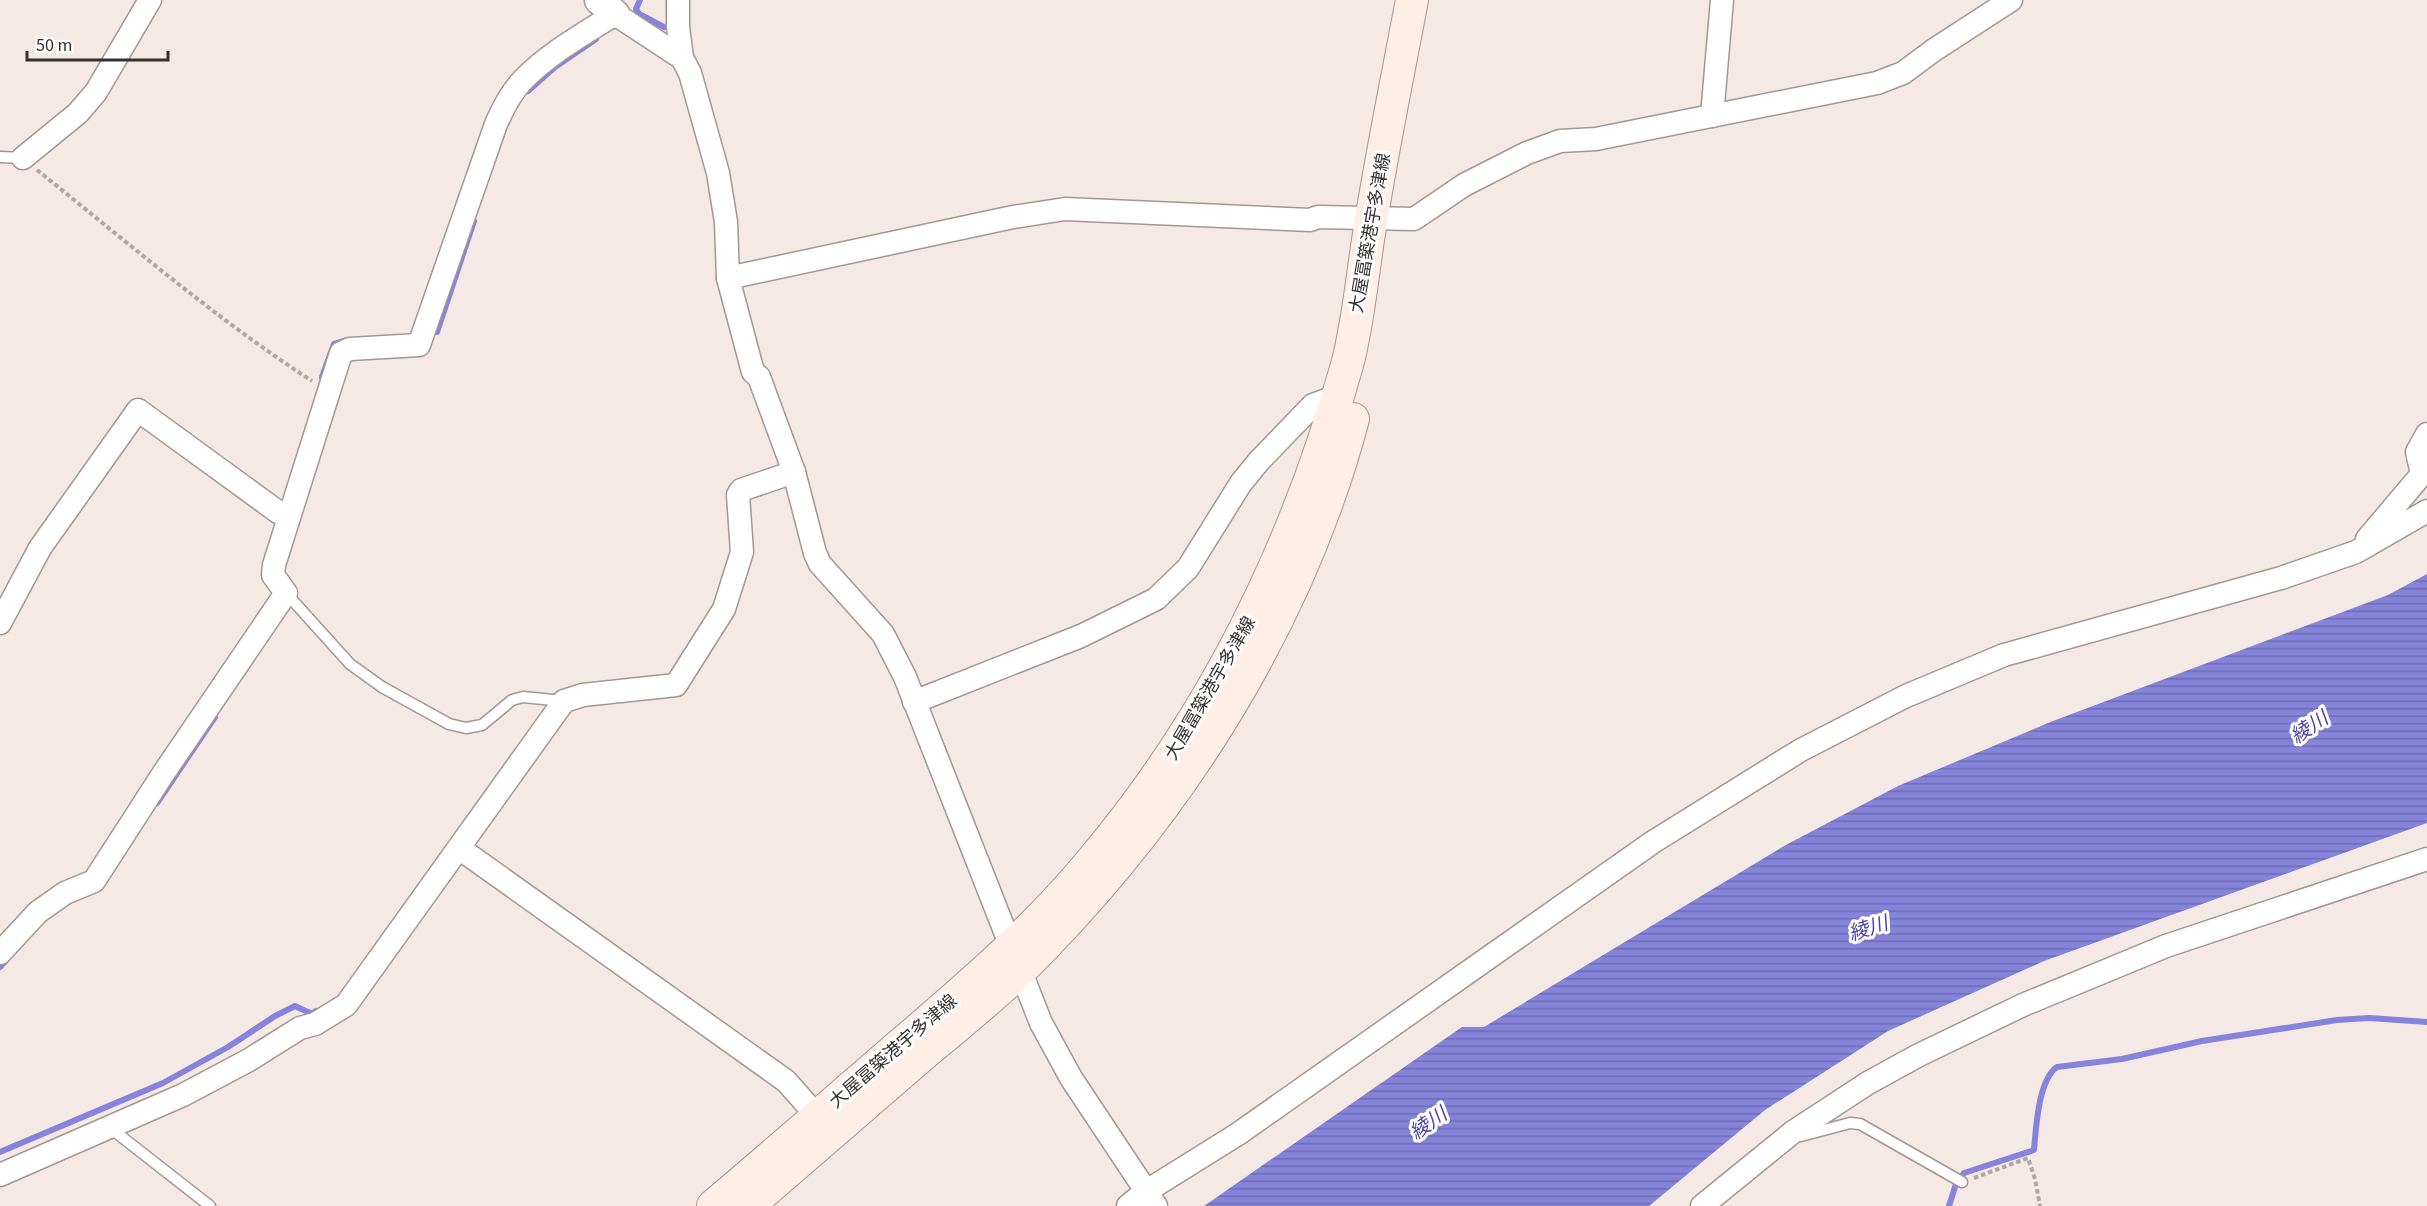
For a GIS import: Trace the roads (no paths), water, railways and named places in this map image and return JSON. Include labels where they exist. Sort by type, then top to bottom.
[{"type":"main road","name":"大屋冨築港宇多津線","points":[[713,1206],[818,1116],[1078,909],[1131,850],[1191,769],[1238,693],[1279,614],[1315,532],[1345,449],[1367,364],[1381,219],[1412,0]]},
{"type":"main road","name":"大屋冨築港宇多津線","points":[[748,1206],[1015,959],[1168,760],[1217,682],[1260,602],[1324,443],[1348,359],[1433,0]]},
{"type":"street","points":[[23,158],[78,113],[96,92],[150,0]]},
{"type":"street","points":[[678,0],[678,27],[682,58],[690,73],[718,172],[726,222],[728,278],[753,372],[759,377],[794,472],[815,553],[820,564],[884,634],[905,677],[1041,1023],[1071,1078],[1146,1202],[1238,1134],[1653,842],[1801,750],[1906,696],[2004,655],[2281,578],[2356,552],[2427,511]]},
{"type":"street","points":[[1712,116],[1722,0]]},
{"type":"street","points":[[728,278],[1065,208],[1310,220],[1318,217],[1381,219],[1420,217],[1447,195],[1464,185],[1527,153],[1560,141],[1596,139],[1877,83],[1904,73],[1934,50],[2011,0]]},
{"type":"street","points":[[0,953],[38,912],[65,893],[94,881],[286,593],[273,575],[283,514],[341,353],[350,349],[419,345],[496,124],[506,103],[523,80],[607,7],[682,58]]},
{"type":"street","points":[[914,702],[1080,636],[1156,599],[1188,568],[1241,483],[1259,461],[1313,405],[1337,396]]},
{"type":"street","points":[[0,623],[40,548],[138,410],[283,514]]},
{"type":"street","points":[[2356,552],[2422,474],[2418,452],[2427,434]]},
{"type":"street","points":[[0,1175],[183,1095],[249,1060],[300,1028],[315,1024],[346,1005],[564,701],[583,695],[676,686],[724,609],[742,552],[738,495],[741,490],[794,472]]},
{"type":"street","points":[[459,848],[786,1081],[818,1116]]},
{"type":"street","points":[[1702,1206],[1793,1132],[1868,1083],[1919,1054],[2024,1005],[2166,946],[2427,860]]},
{"type":"lane","points":[[0,157],[23,158]]},
{"type":"lane","points":[[286,593],[350,664],[382,687],[449,724],[466,728],[482,725],[512,700],[524,697],[564,701]]},
{"type":"lane","points":[[1793,1132],[1802,1136],[1850,1123],[1860,1124],[1959,1180]]},
{"type":"lane","points":[[109,1127],[210,1206]]},
{"type":"water","name":"綾川","points":[[2427,574],[2427,823],[2044,961],[1888,1031],[1765,1110],[1649,1206],[1204,1206],[1462,1027],[1484,1027],[1784,846],[1898,786],[2053,721],[2388,595]]},
{"type":"waterway","points":[[640,0],[636,9],[639,14],[664,27]]},
{"type":"waterway","points":[[528,91],[555,67],[596,39]]},
{"type":"waterway","points":[[437,332],[474,221]]},
{"type":"waterway","points":[[322,377],[334,344],[348,340]]},
{"type":"waterway","points":[[157,803],[215,717]]},
{"type":"waterway","points":[[0,967],[8,958]]},
{"type":"waterway","points":[[0,1152],[163,1083],[295,1006],[312,1014],[316,1011]]},
{"type":"waterway","points":[[1949,1206],[1956,1184],[1964,1173],[2034,1150],[2042,1093],[2051,1073],[2057,1067],[2122,1059],[2202,1041],[2337,1020],[2369,1018],[2427,1022]]}]
